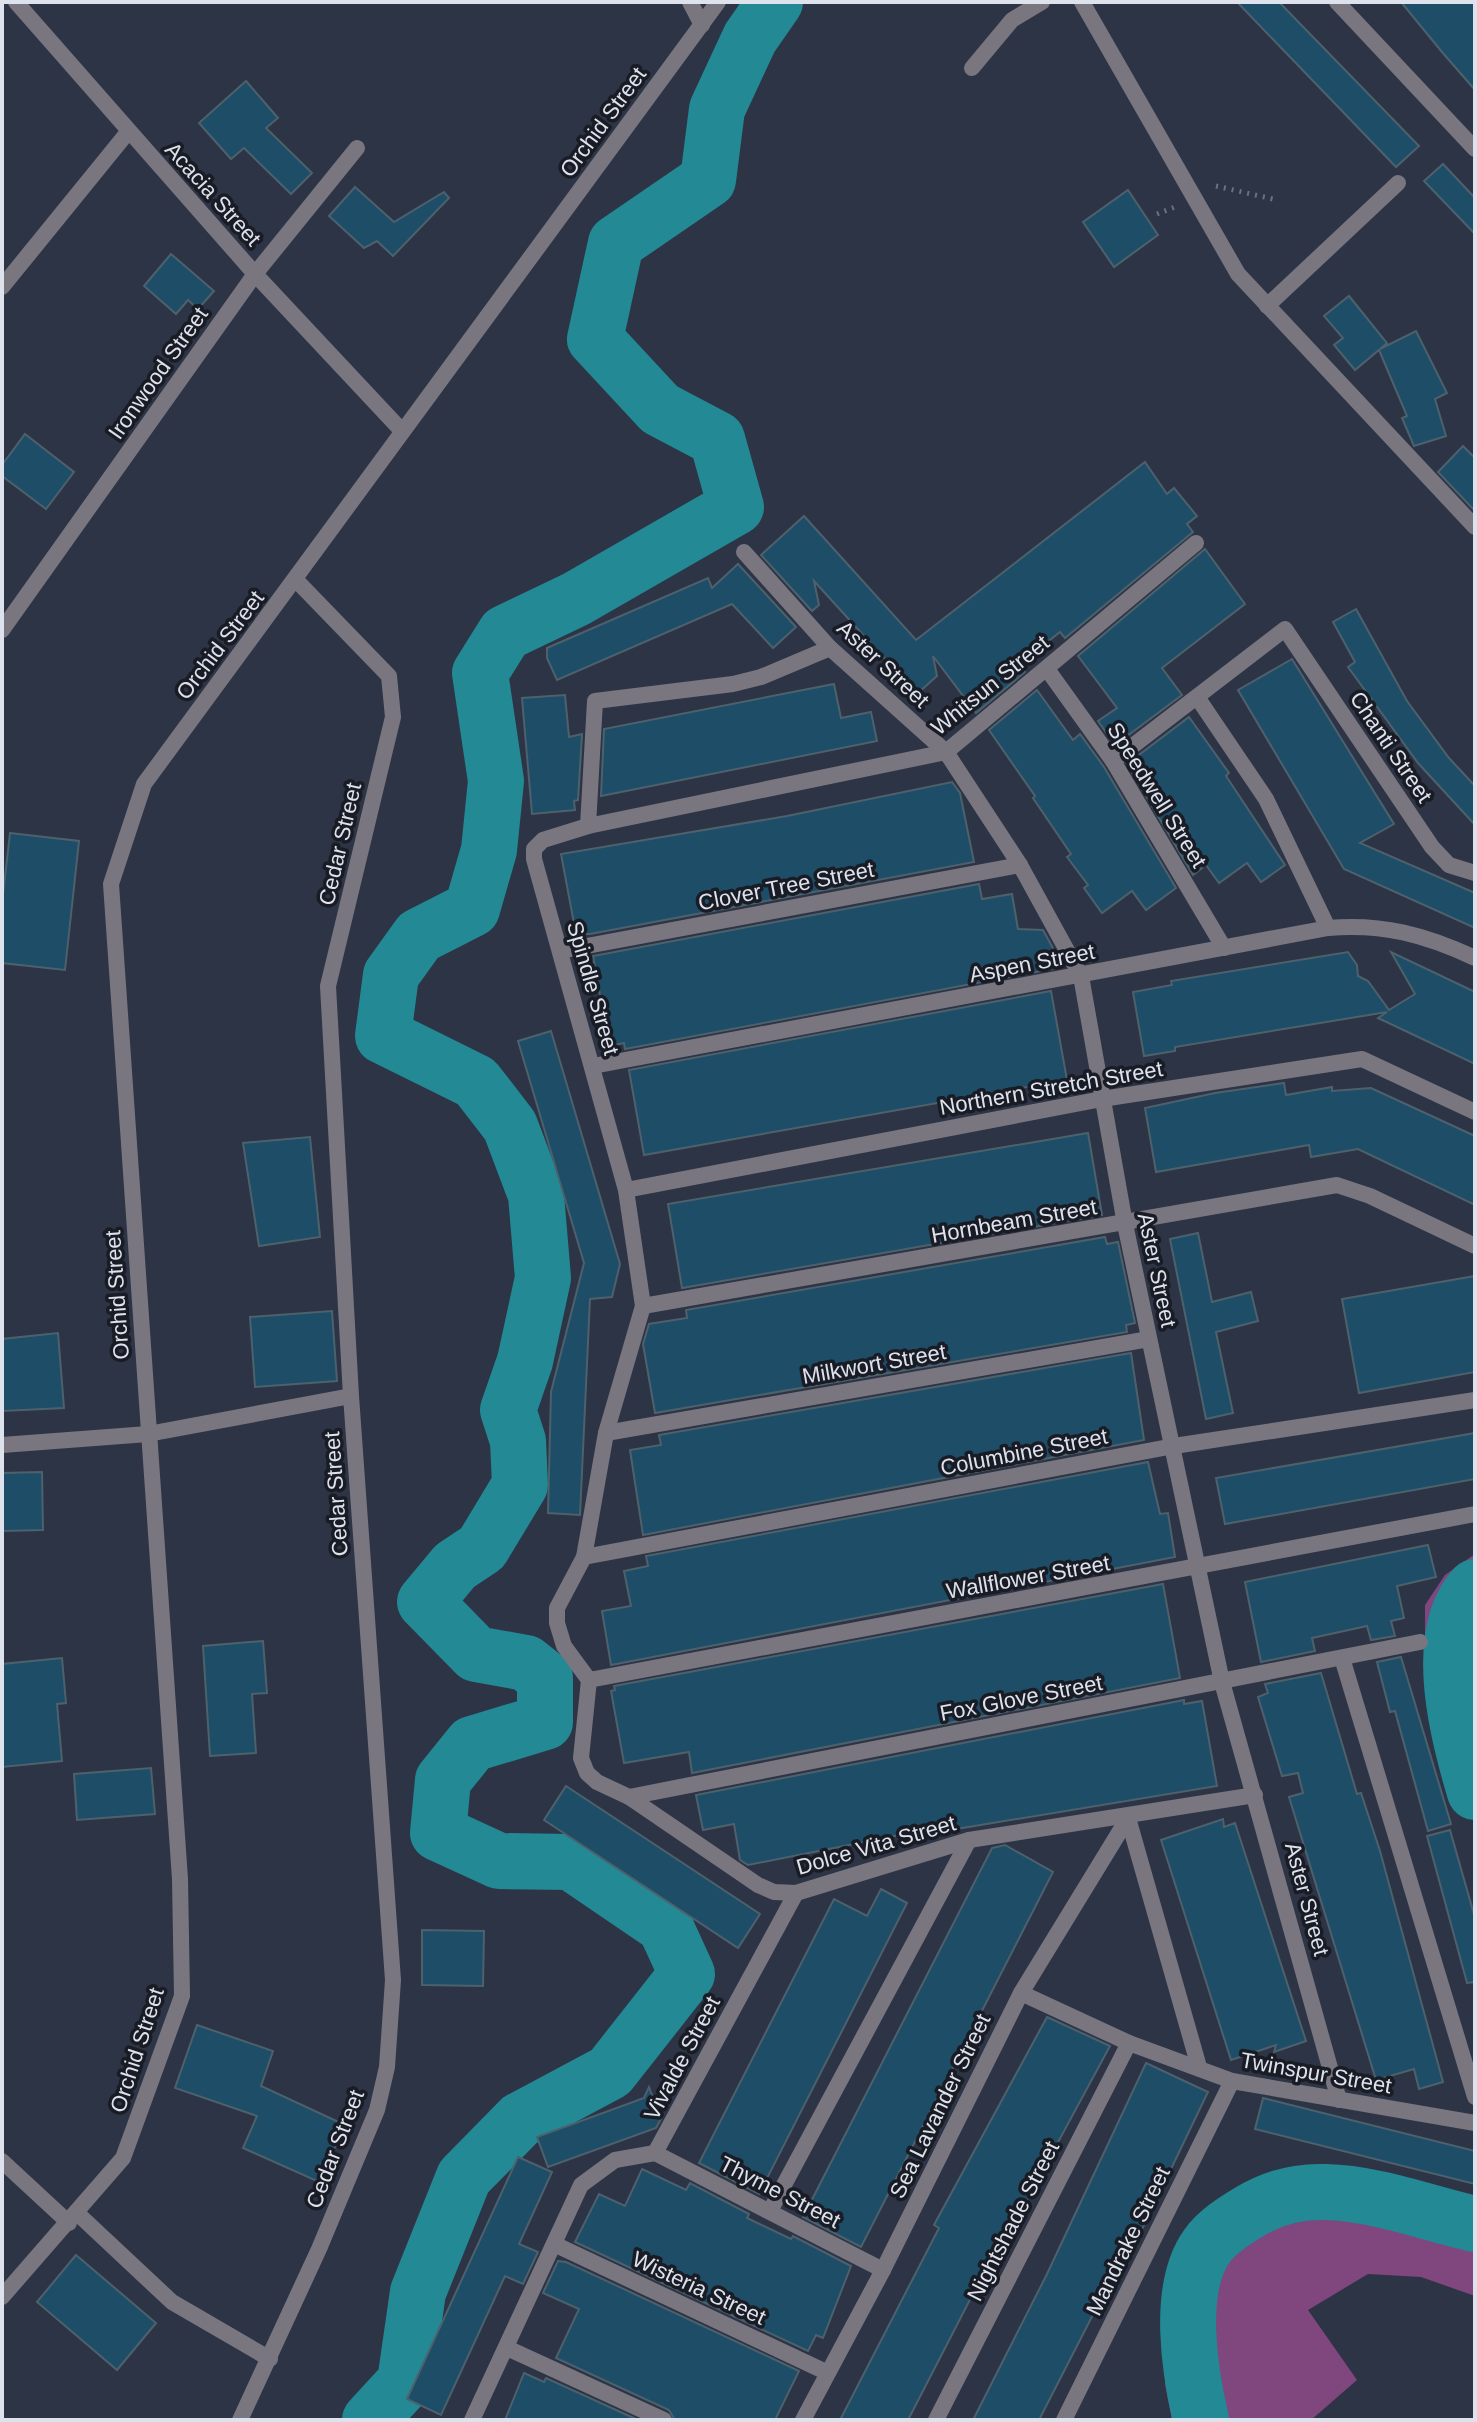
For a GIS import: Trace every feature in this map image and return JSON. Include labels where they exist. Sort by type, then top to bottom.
[{"type":"street","name":"Acacia Street","points":[[16,2],[255,274],[402,431]]},
{"type":"street","points":[[690,2],[702,25]]},
{"type":"street","name":"Orchid Street","points":[[2,2297],[123,2158],[182,1996],[180,1879],[111,884],[144,784],[718,2]]},
{"type":"street","points":[[972,68],[1012,20],[1042,2]]},
{"type":"street","points":[[1082,2],[1238,274],[1475,527]]},
{"type":"street","points":[[1337,2],[1475,149]]},
{"type":"street","points":[[2,287],[128,132]]},
{"type":"street","name":"Ironwood Street","points":[[2,630],[255,274],[357,148]]},
{"type":"street","points":[[1267,306],[1398,183]]},
{"type":"street","name":"Whitsun Street","points":[[588,826],[946,752],[1196,543]]},
{"type":"street","name":"Aster Street","points":[[744,552],[830,648],[946,752],[1020,865],[1081,976],[1125,1224],[1222,1682],[1339,2100]]},
{"type":"street","name":"Cedar Street","points":[[240,2420],[270,2359],[377,2110],[387,2067],[393,1980],[351,1396],[328,986],[393,717],[389,676],[296,580]]},
{"type":"street","name":"Chanti Street","points":[[1197,697],[1285,629],[1432,847],[1449,865],[1475,873]]},
{"type":"street","points":[[588,826],[595,701],[733,684],[761,677],[830,648]]},
{"type":"street","name":"Speedwell Street","points":[[1047,669],[1113,761],[1224,948]]},
{"type":"street","points":[[1113,761],[1197,697],[1266,799],[1328,928]]},
{"type":"street","name":"Spindle Street","points":[[588,826],[543,840],[534,849],[626,1190],[643,1306],[606,1433],[584,1557],[557,1608],[557,1623],[564,1646],[589,1680]]},
{"type":"street","name":"Clover Tree Street","points":[[560,951],[1020,865]]},
{"type":"street","name":"Aspen Street","points":[[593,1066],[1328,928],[1362,925],[1397,928],[1475,958]]},
{"type":"street","name":"Northern Stretch Street","points":[[626,1190],[1102,1099],[1362,1059],[1475,1112]]},
{"type":"street","name":"Hornbeam Street","points":[[643,1306],[1337,1185],[1370,1196],[1475,1246]]},
{"type":"street","name":"Milkwort Street","points":[[606,1433],[1149,1339]]},
{"type":"street","points":[[2,1445],[148,1434],[351,1396]]},
{"type":"street","name":"Columbine Street","points":[[584,1557],[1174,1446],[1475,1400]]},
{"type":"street","name":"Wallflower Street","points":[[589,1680],[1475,1514]]},
{"type":"street","name":"Fox Glove Street","points":[[629,1797],[1420,1642]]},
{"type":"street","points":[[1342,1658],[1475,2097]]},
{"type":"street","name":"Dolce Vita Street","points":[[589,1680],[581,1758],[597,1782],[629,1797],[758,1885],[774,1892],[796,1893],[969,1840],[1128,1818],[1255,1795]]},
{"type":"street","points":[[1128,1818],[1199,2067]]},
{"type":"street","name":"Sea Lavander Street","points":[[803,2420],[883,2270],[1021,1993],[1128,1818]]},
{"type":"street","points":[[770,2211],[969,1840]]},
{"type":"street","name":"Vivalde Street","points":[[472,2420],[581,2185],[597,2170],[615,2160],[655,2153],[796,1893]]},
{"type":"street","name":"Twinspur Street","points":[[1021,1993],[1129,2043],[1232,2081],[1475,2123]]},
{"type":"street","name":"Nightshade Street","points":[[936,2420],[1129,2043]]},
{"type":"street","name":"Mandrake Street","points":[[1064,2420],[1232,2081]]},
{"type":"street","name":"Thyme Street","points":[[655,2153],[883,2270]]},
{"type":"street","points":[[2,2161],[172,2302],[270,2359]]},
{"type":"street","name":"Wisteria Street","points":[[554,2244],[826,2372]]},
{"type":"street","points":[[507,2348],[664,2420]]},
{"type":"path","points":[[1182,179],[1277,200]]},
{"type":"shaded area","points":[[1475,1554],[1475,1821],[1425,1643],[1425,1605],[1445,1575]]},
{"type":"shaded area","points":[[1340,2173],[1475,2210],[1475,2296],[1421,2277],[1368,2274],[1308,2310],[1357,2380],[1311,2420],[1172,2420],[1165,2384],[1165,2333],[1177,2271],[1222,2205],[1272,2180]]},
{"type":"building","points":[[1237,2],[1279,2],[1419,146],[1396,167]]},
{"type":"building","points":[[1401,2],[1475,2],[1475,90],[1442,52]]},
{"type":"building","points":[[246,81],[278,118],[266,128],[312,173],[291,194],[244,148],[231,159],[199,123]]},
{"type":"building","points":[[1443,164],[1475,198],[1475,234],[1424,181]]},
{"type":"building","points":[[355,187],[394,222],[444,192],[449,198],[393,256],[377,241],[364,248],[329,216]]},
{"type":"building","points":[[1128,190],[1158,235],[1114,267],[1083,222]]},
{"type":"building","points":[[171,254],[214,291],[198,309],[188,300],[176,314],[144,286]]},
{"type":"building","points":[[1349,296],[1387,343],[1380,349],[1416,331],[1447,393],[1435,399],[1446,436],[1414,446],[1402,418],[1407,416],[1379,350],[1355,370],[1334,345],[1343,338],[1324,316]]},
{"type":"building","points":[[25,434],[74,472],[46,509],[2,476],[2,465]]},
{"type":"building","points":[[1463,446],[1475,458],[1475,511],[1438,472]]},
{"type":"building","points":[[1145,462],[1167,494],[1174,488],[1197,516],[1187,524],[1193,532],[1065,638],[1060,632],[1019,665],[1025,672],[976,713],[933,656],[937,676],[917,694],[814,581],[819,605],[812,611],[761,555],[804,516],[916,640]]},
{"type":"building","points":[[1205,549],[1245,604],[1162,668],[1182,695],[1115,745],[1098,721],[1117,708],[1078,656]]},
{"type":"building","points":[[738,564],[796,627],[773,648],[732,604],[557,680],[547,658],[547,648],[708,578],[712,588]]},
{"type":"building","points":[[1356,609],[1407,701],[1449,758],[1475,786],[1475,825],[1418,763],[1348,667],[1355,662],[1333,622]]},
{"type":"building","points":[[1292,659],[1394,824],[1360,843],[1475,893],[1475,928],[1344,869],[1238,690]]},
{"type":"building","points":[[834,684],[841,718],[871,712],[877,741],[601,796],[604,729]]},
{"type":"building","points":[[1037,690],[1073,740],[1080,734],[1104,767],[1176,888],[1146,910],[1132,891],[1102,913],[1084,888],[1088,885],[1067,857],[1071,854],[989,730]]},
{"type":"building","points":[[565,695],[569,737],[582,734],[578,800],[574,801],[575,810],[532,814],[522,698]]},
{"type":"building","points":[[1189,717],[1229,773],[1226,776],[1285,865],[1261,882],[1247,863],[1219,883],[1206,865],[1193,875],[1127,764]]},
{"type":"building","points":[[952,782],[960,793],[974,862],[590,934],[576,934],[561,854],[787,816]]},
{"type":"building","points":[[10,833],[79,841],[65,970],[2,963],[2,903]]},
{"type":"building","points":[[979,884],[982,899],[1012,894],[1018,929],[1043,930],[1054,950],[1057,968],[625,1049],[624,1043],[609,1046],[593,956]]},
{"type":"building","points":[[1348,952],[1357,965],[1358,976],[1368,981],[1389,1010],[1415,994],[1391,952],[1475,992],[1475,1064],[1378,1018],[1387,1012],[1175,1047],[1175,1051],[1144,1056],[1133,992],[1172,985],[1171,981]]},
{"type":"building","points":[[1051,991],[1067,1080],[644,1155],[629,1070]]},
{"type":"building","points":[[551,1031],[620,1264],[612,1297],[590,1299],[580,1515],[548,1513],[551,1392],[584,1263],[518,1041]]},
{"type":"building","points":[[1284,1083],[1286,1095],[1332,1087],[1332,1091],[1371,1088],[1475,1136],[1475,1205],[1358,1149],[1311,1157],[1309,1145],[1156,1172],[1145,1108]]},
{"type":"building","points":[[1088,1133],[1102,1215],[682,1288],[668,1204]]},
{"type":"building","points":[[310,1137],[320,1237],[259,1246],[243,1143]]},
{"type":"building","points":[[1198,1233],[1212,1302],[1251,1292],[1258,1321],[1216,1332],[1233,1413],[1206,1419],[1170,1239]]},
{"type":"building","points":[[1105,1237],[1107,1244],[1118,1242],[1135,1323],[1126,1325],[1127,1332],[655,1413],[643,1344],[649,1324],[687,1318],[686,1310]]},
{"type":"building","points":[[1475,1276],[1475,1372],[1359,1393],[1342,1299]]},
{"type":"building","points":[[332,1311],[337,1381],[255,1387],[250,1317]]},
{"type":"building","points":[[58,1333],[64,1408],[2,1411],[2,1339]]},
{"type":"building","points":[[1131,1353],[1144,1440],[643,1535],[630,1450],[661,1445],[659,1435]]},
{"type":"building","points":[[1475,1433],[1475,1479],[1225,1524],[1216,1478]]},
{"type":"building","points":[[1148,1462],[1160,1514],[1168,1513],[1175,1557],[611,1665],[602,1611],[631,1606],[624,1571],[648,1566],[646,1556]]},
{"type":"building","points":[[42,1472],[43,1530],[2,1531],[2,1473]]},
{"type":"building","points":[[1428,1545],[1436,1577],[1397,1586],[1404,1618],[1391,1621],[1395,1636],[1371,1640],[1367,1626],[1312,1638],[1315,1651],[1261,1662],[1245,1582]]},
{"type":"building","points":[[1163,1584],[1180,1678],[692,1773],[689,1752],[624,1763],[611,1691],[615,1690],[614,1686]]},
{"type":"building","points":[[263,1641],[267,1693],[252,1694],[256,1753],[210,1756],[203,1646]]},
{"type":"building","points":[[1401,1657],[1451,1824],[1428,1831],[1395,1711],[1390,1712],[1377,1662]]},
{"type":"building","points":[[62,1658],[66,1703],[57,1704],[62,1761],[2,1767],[2,1664]]},
{"type":"building","points":[[1321,1673],[1357,1794],[1361,1793],[1380,1851],[1443,2082],[1419,2089],[1414,2069],[1376,2080],[1289,1797],[1303,1793],[1298,1773],[1282,1776],[1258,1697],[1268,1693],[1265,1684]]},
{"type":"building","points":[[1184,1700],[1184,1704],[1202,1701],[1217,1786],[926,1834],[925,1830],[748,1865],[740,1860],[734,1824],[703,1830],[696,1795]]},
{"type":"building","points":[[151,1768],[155,1814],[77,1820],[74,1774]]},
{"type":"building","points":[[566,1786],[760,1914],[738,1948],[544,1820]]},
{"type":"building","points":[[1223,1819],[1224,1827],[1235,1823],[1306,2041],[1274,2052],[1276,2045],[1231,2060],[1161,1840]]},
{"type":"building","points":[[1450,1830],[1475,1918],[1475,1982],[1467,1983],[1427,1836]]},
{"type":"building","points":[[1005,1845],[1053,1872],[861,2247],[803,2217],[992,1848]]},
{"type":"building","points":[[881,1889],[907,1903],[759,2194],[699,2163],[834,1899],[867,1916]]},
{"type":"building","points":[[422,1930],[484,1931],[483,1986],[422,1985]]},
{"type":"building","points":[[1047,2017],[1110,2046],[996,2257],[993,2255],[908,2420],[840,2420],[939,2228],[934,2225]]},
{"type":"building","points":[[197,2025],[273,2051],[261,2086],[345,2125],[319,2182],[243,2148],[257,2116],[175,2088]]},
{"type":"building","points":[[1146,2063],[1208,2092],[1107,2302],[1101,2299],[1039,2420],[973,2420],[1047,2274]]},
{"type":"building","points":[[649,2087],[661,2119],[656,2128],[548,2167],[537,2137],[644,2098]]},
{"type":"building","points":[[1263,2098],[1475,2151],[1475,2184],[1255,2129]]},
{"type":"building","points":[[518,2157],[552,2172],[519,2244],[538,2252],[523,2284],[505,2276],[441,2415],[407,2399]]},
{"type":"building","points":[[642,2169],[686,2190],[690,2183],[749,2214],[747,2218],[791,2239],[793,2236],[851,2266],[823,2338],[816,2335],[808,2351],[575,2242],[599,2194],[625,2206]]},
{"type":"building","points":[[76,2255],[156,2323],[117,2370],[37,2302]]},
{"type":"building","points":[[558,2261],[566,2262],[799,2371],[775,2420],[675,2420],[669,2410],[556,2358],[579,2309],[543,2293]]},
{"type":"building","points":[[524,2373],[544,2382],[546,2378],[638,2420],[505,2420]]},
{"type":"waterway","points":[[370,2420],[405,2382],[418,2292],[464,2177],[520,2120],[610,2072],[687,1974],[665,1926],[571,1862],[499,1861],[438,1833],[443,1780],[472,1744],[545,1722],[545,1678],[526,1663],[476,1654],[425,1602],[455,1566],[482,1548],[520,1485],[518,1441],[508,1410],[525,1361],[543,1278],[536,1195],[510,1126],[476,1082],[383,1036],[391,975],[419,936],[472,909],[489,850],[496,781],[480,673],[505,633],[576,599],[736,507],[717,439],[660,409],[595,339],[616,243],[708,180],[717,109],[750,38],[775,2]]},
{"type":"waterway","points":[[1475,1587],[1462,1607],[1454,1631],[1451,1658],[1456,1715],[1475,1792]]},
{"type":"waterway","points":[[1201,2420],[1188,2332],[1191,2285],[1197,2264],[1207,2246],[1232,2223],[1276,2199],[1325,2192],[1382,2200],[1475,2224]]}]
